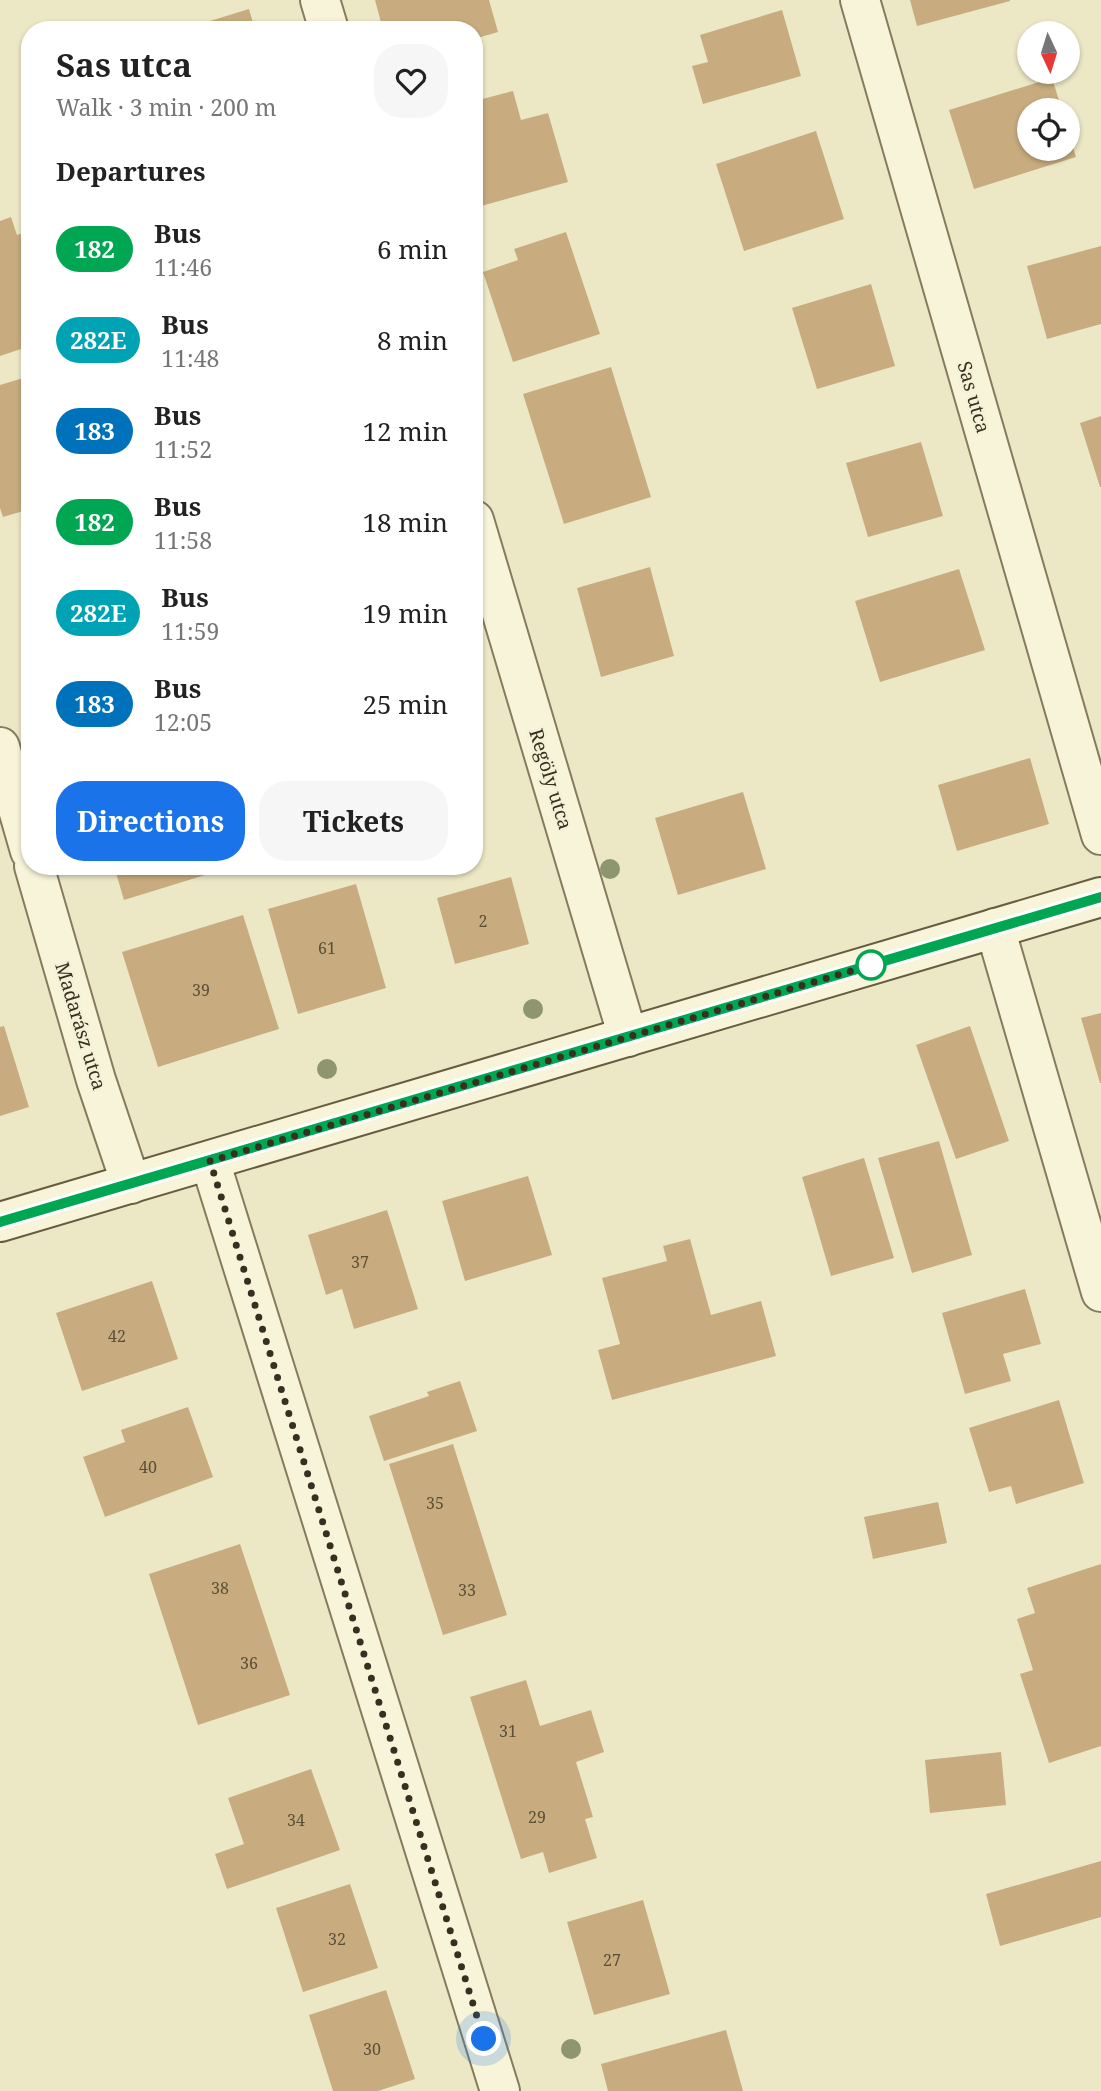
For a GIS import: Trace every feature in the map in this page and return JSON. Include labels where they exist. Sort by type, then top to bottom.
[{"type":"street","points":[[320,0],[326,21]]},
{"type":"street","name":"Sas utca","points":[[860,0],[1101,835]]},
{"type":"street","name":"Regöly utca","points":[[483,550],[628,1037]]},
{"type":"street","points":[[0,747],[21,820]]},
{"type":"street","name":"Madarász utca","points":[[37,875],[96,1080],[131,1184]]},
{"type":"street","points":[[0,1222],[1101,897]]},
{"type":"street","points":[[995,928],[1101,1292]]},
{"type":"street","points":[[210,1161],[500,2091]]},
{"type":"building","points":[[375,0],[489,0],[498,32],[483,36],[483,21],[381,21]]},
{"type":"building","points":[[910,0],[1010,0],[1010,1],[917,26]]},
{"type":"building","points":[[249,9],[252,21],[210,21]]},
{"type":"building","points":[[782,10],[801,76],[703,104],[692,66],[708,62],[700,35]]},
{"type":"building","points":[[1033,84],[1054,84],[1058,98],[1017,98],[1017,161],[1063,161],[974,189],[949,110]]},
{"type":"building","points":[[513,91],[521,120],[548,113],[568,182],[483,206],[483,99]]},
{"type":"building","points":[[816,131],[844,219],[744,251],[716,164]]},
{"type":"building","points":[[11,217],[17,235],[21,234],[21,349],[0,356],[0,221]]},
{"type":"building","points":[[566,232],[600,334],[513,362],[483,272],[518,260],[514,249]]},
{"type":"building","points":[[1101,246],[1101,324],[1047,339],[1027,266]]},
{"type":"building","points":[[871,284],[895,366],[817,389],[792,308]]},
{"type":"building","points":[[611,367],[651,497],[564,524],[523,394]]},
{"type":"building","points":[[21,379],[21,512],[3,517],[0,508],[0,385]]},
{"type":"building","points":[[1101,416],[1101,487],[1100,487],[1080,423]]},
{"type":"building","points":[[921,442],[943,516],[868,537],[846,463]]},
{"type":"building","points":[[650,567],[674,656],[601,677],[577,588]]},
{"type":"building","points":[[959,569],[985,650],[880,682],[855,601]]},
{"type":"building","points":[[1030,758],[1049,824],[957,851],[938,785]]},
{"type":"building","points":[[743,792],[766,869],[678,895],[655,818]]},
{"type":"building","points":[[117,875],[205,875],[124,900]]},
{"type":"building","points":[[511,877],[529,944],[455,964],[437,898]]},
{"type":"building","points":[[356,884],[386,988],[298,1014],[268,909]]},
{"type":"building","points":[[243,915],[279,1029],[158,1067],[122,952]]},
{"type":"building","points":[[1101,1013],[1101,1083],[1100,1083],[1081,1018]]},
{"type":"building","points":[[4,1026],[29,1107],[0,1116],[0,1027]]},
{"type":"building","points":[[970,1026],[1009,1141],[956,1159],[916,1045]]},
{"type":"building","points":[[939,1141],[972,1255],[912,1273],[878,1158]]},
{"type":"building","points":[[864,1158],[894,1258],[831,1276],[802,1177]]},
{"type":"building","points":[[528,1176],[552,1255],[465,1281],[442,1201]]},
{"type":"building","points":[[387,1210],[418,1309],[354,1329],[342,1289],[326,1295],[308,1235]]},
{"type":"building","points":[[690,1239],[711,1315],[761,1301],[776,1356],[612,1400],[598,1350],[620,1344],[602,1278],[667,1261],[663,1246]]},
{"type":"building","points":[[152,1281],[178,1359],[82,1391],[56,1313]]},
{"type":"building","points":[[1025,1289],[1041,1344],[1003,1354],[1011,1381],[965,1394],[942,1313]]},
{"type":"building","points":[[460,1381],[477,1431],[384,1461],[369,1416],[429,1396],[427,1392]]},
{"type":"building","points":[[1059,1400],[1084,1483],[1016,1504],[1011,1486],[989,1492],[969,1428]]},
{"type":"building","points":[[188,1407],[213,1477],[105,1517],[83,1457],[125,1442],[121,1430]]},
{"type":"building","points":[[453,1444],[507,1615],[443,1635],[389,1464]]},
{"type":"building","points":[[938,1502],[947,1543],[873,1559],[864,1517]]},
{"type":"building","points":[[240,1544],[290,1695],[198,1725],[149,1574]]},
{"type":"building","points":[[1101,1564],[1101,1746],[1049,1763],[1020,1674],[1033,1670],[1017,1619],[1035,1613],[1027,1588]]},
{"type":"building","points":[[526,1680],[540,1726],[591,1710],[604,1752],[576,1762],[593,1817],[585,1819],[597,1858],[549,1873],[543,1852],[521,1859],[470,1697]]},
{"type":"building","points":[[1001,1752],[1006,1805],[930,1813],[925,1760]]},
{"type":"building","points":[[311,1769],[340,1850],[227,1889],[215,1854],[244,1844],[228,1798]]},
{"type":"building","points":[[1101,1861],[1101,1917],[1000,1946],[986,1894]]},
{"type":"building","points":[[350,1884],[378,1968],[303,1992],[276,1908]]},
{"type":"building","points":[[643,1900],[670,1994],[594,2015],[567,1922]]},
{"type":"building","points":[[386,1990],[415,2079],[378,2091],[333,2091],[309,2015]]},
{"type":"building","points":[[726,2030],[743,2091],[608,2091],[601,2064]]},
{"type":"bus line","name":"182","points":[[0,1222],[1101,897]]},
{"type":"route","points":[[484,2039],[210,1161],[871,965]]}]
